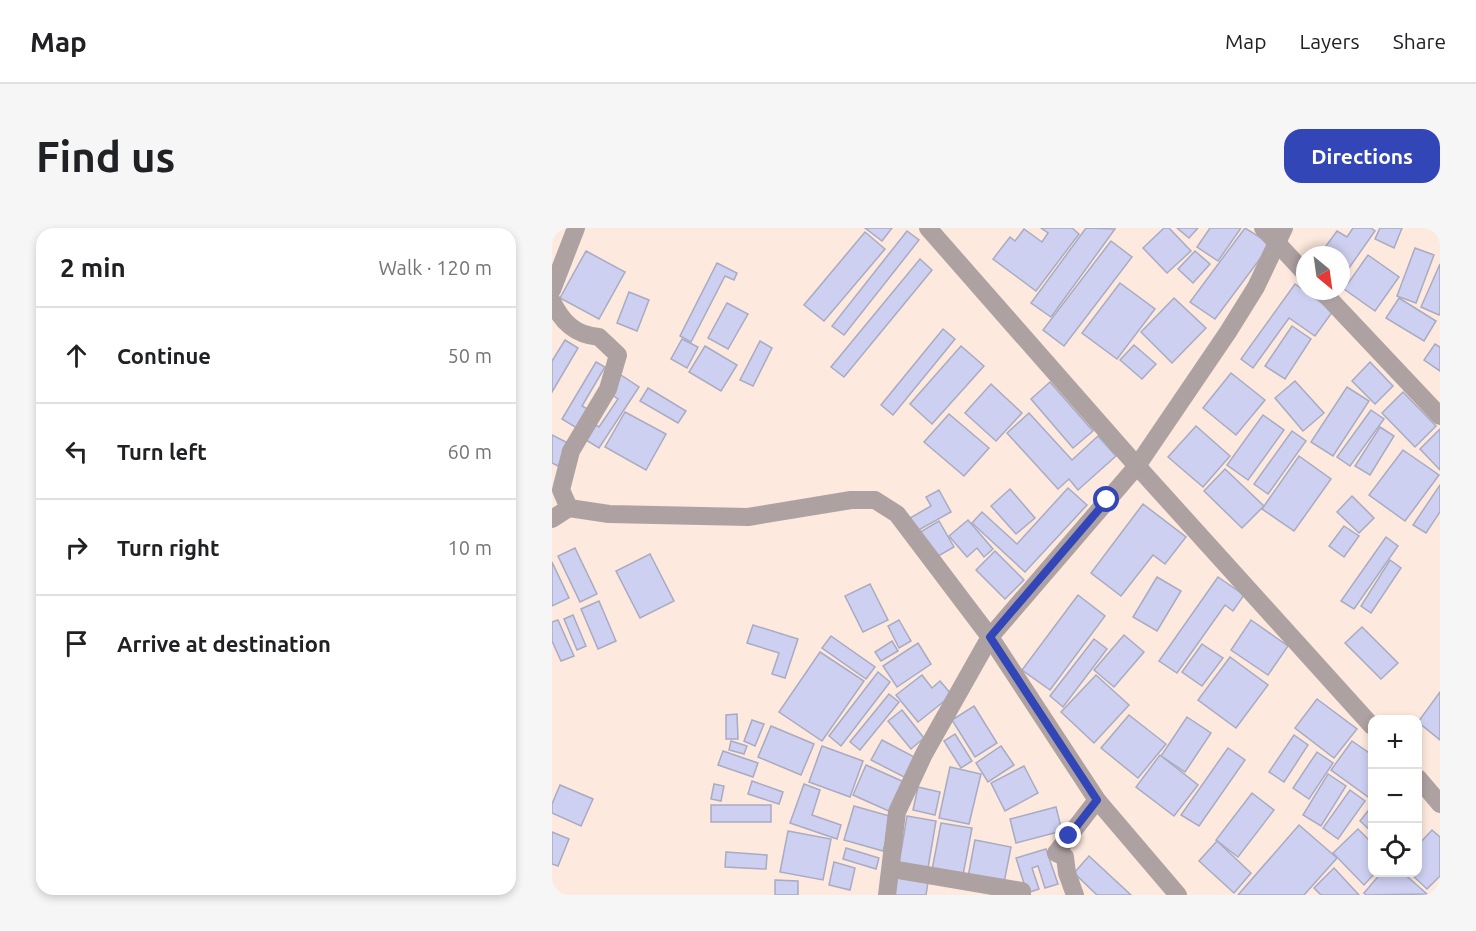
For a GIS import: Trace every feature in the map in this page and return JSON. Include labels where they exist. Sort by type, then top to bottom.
[{"type":"street","points":[[552,290],[576,228]]},
{"type":"street","points":[[928,228],[1137,466],[1368,722]]},
{"type":"street","points":[[1263,228],[1280,235],[1296,259]]},
{"type":"street","points":[[887,895],[892,869],[897,812],[924,754],[990,637],[1137,466],[1256,287],[1280,235]]},
{"type":"street","points":[[1330,300],[1440,416]]},
{"type":"street","points":[[552,301],[560,318],[583,336],[599,336],[618,355],[608,389],[571,451],[557,491],[568,508]]},
{"type":"street","points":[[552,519],[568,508],[609,514],[748,517],[851,500],[875,500],[897,513],[990,637],[1097,800],[1171,892]]},
{"type":"street","points":[[1422,783],[1440,804]]},
{"type":"street","points":[[1075,895],[1066,873],[1065,857],[1056,853],[1097,800]]},
{"type":"street","points":[[892,869],[1022,891],[1022,895]]},
{"type":"building","points":[[865,228],[892,228],[882,241]]},
{"type":"building","points":[[1041,228],[1072,228],[1079,234],[1036,291],[993,259],[1010,237],[1015,241],[1024,229],[1042,242],[1048,233]]},
{"type":"building","points":[[1086,228],[1115,229],[1051,317],[1031,303]]},
{"type":"building","points":[[1164,228],[1169,228],[1191,251],[1167,273],[1143,248]]},
{"type":"building","points":[[1177,228],[1198,228],[1189,238]]},
{"type":"building","points":[[1210,228],[1241,228],[1218,261],[1197,247]]},
{"type":"building","points":[[1245,228],[1271,244],[1215,319],[1190,302]]},
{"type":"building","points":[[1353,228],[1371,228],[1375,231],[1350,267],[1350,246],[1326,246],[1337,231],[1347,237]]},
{"type":"building","points":[[1380,228],[1402,228],[1394,248],[1375,239]]},
{"type":"building","points":[[907,231],[919,240],[844,335],[832,326]]},
{"type":"building","points":[[865,232],[885,249],[824,321],[804,305]]},
{"type":"building","points":[[1111,241],[1132,257],[1064,346],[1043,330]]},
{"type":"building","points":[[1415,248],[1434,255],[1416,303],[1397,296]]},
{"type":"building","points":[[586,251],[625,272],[599,319],[560,298]]},
{"type":"building","points":[[1195,251],[1210,264],[1193,283],[1178,269]]},
{"type":"building","points":[[1368,255],[1399,277],[1375,311],[1350,293],[1350,280]]},
{"type":"building","points":[[920,259],[932,270],[844,377],[831,367]]},
{"type":"building","points":[[717,263],[737,273],[734,280],[725,276],[691,342],[680,336]]},
{"type":"building","points":[[1440,264],[1440,313],[1439,315],[1421,307]]},
{"type":"building","points":[[1120,283],[1155,309],[1117,359],[1082,333]]},
{"type":"building","points":[[1295,284],[1296,300],[1318,300],[1333,311],[1315,336],[1289,318],[1253,368],[1241,359]]},
{"type":"building","points":[[629,292],[649,300],[637,331],[617,323]]},
{"type":"building","points":[[1174,298],[1206,328],[1172,363],[1141,332]]},
{"type":"building","points":[[1399,298],[1436,321],[1424,341],[1386,318]]},
{"type":"building","points":[[727,303],[748,314],[728,349],[708,338]]},
{"type":"building","points":[[1292,326],[1311,339],[1285,379],[1265,366]]},
{"type":"building","points":[[943,329],[955,339],[893,415],[881,405]]},
{"type":"building","points":[[682,339],[698,347],[687,368],[671,359]]},
{"type":"building","points":[[565,340],[578,348],[552,392],[552,361]]},
{"type":"building","points":[[760,341],[772,348],[753,386],[740,380]]},
{"type":"building","points":[[1435,344],[1440,347],[1440,371],[1424,360]]},
{"type":"building","points":[[1134,345],[1156,364],[1142,379],[1120,360]]},
{"type":"building","points":[[705,346],[737,365],[721,391],[689,372]]},
{"type":"building","points":[[961,346],[984,366],[932,424],[910,404]]},
{"type":"building","points":[[596,362],[605,367],[582,406],[591,411],[580,430],[562,419]]},
{"type":"building","points":[[1370,362],[1393,386],[1375,404],[1352,381]]},
{"type":"building","points":[[1231,373],[1265,400],[1236,435],[1203,408]]},
{"type":"building","points":[[621,375],[639,387],[599,448],[581,437],[591,422],[599,427],[618,399],[609,393]]},
{"type":"building","points":[[1295,381],[1324,413],[1303,431],[1275,398]]},
{"type":"building","points":[[1050,382],[1093,431],[1073,448],[1031,399]]},
{"type":"building","points":[[991,384],[1022,413],[996,441],[965,413]]},
{"type":"building","points":[[1347,387],[1369,401],[1333,456],[1311,442]]},
{"type":"building","points":[[648,388],[686,411],[678,423],[640,401]]},
{"type":"building","points":[[1403,392],[1436,426],[1415,447],[1382,413]]},
{"type":"building","points":[[1371,410],[1384,419],[1350,466],[1337,457]]},
{"type":"building","points":[[625,412],[666,434],[646,470],[605,447]]},
{"type":"building","points":[[1029,413],[1072,460],[1098,436],[1116,456],[1078,490],[1069,479],[1058,489],[1007,433]]},
{"type":"building","points":[[949,414],[989,448],[964,476],[924,442]]},
{"type":"building","points":[[1263,415],[1284,430],[1248,480],[1227,465]]},
{"type":"building","points":[[1196,426],[1230,456],[1203,487],[1168,457]]},
{"type":"building","points":[[1380,427],[1394,436],[1370,475],[1355,466]]},
{"type":"building","points":[[1440,429],[1440,470],[1420,449]]},
{"type":"building","points":[[1292,431],[1306,441],[1268,494],[1254,484]]},
{"type":"building","points":[[552,435],[570,444],[558,466],[552,463]]},
{"type":"building","points":[[1403,450],[1439,475],[1405,521],[1369,495]]},
{"type":"building","points":[[1299,456],[1331,479],[1294,531],[1262,509]]},
{"type":"building","points":[[1225,469],[1264,506],[1242,528],[1204,491]]},
{"type":"building","points":[[1440,485],[1440,512],[1426,533],[1413,525]]},
{"type":"building","points":[[1068,488],[1087,505],[1025,572],[972,523],[982,512],[1017,544]]},
{"type":"building","points":[[1010,489],[1035,518],[1016,534],[991,506]]},
{"type":"building","points":[[939,490],[951,512],[917,531],[910,518],[931,506],[926,497]]},
{"type":"building","points":[[1352,496],[1374,518],[1359,533],[1337,512]]},
{"type":"building","points":[[1143,504],[1186,537],[1165,564],[1153,555],[1121,596],[1091,573]]},
{"type":"building","points":[[968,520],[993,549],[984,557],[977,548],[967,557],[949,536]]},
{"type":"building","points":[[939,521],[954,547],[933,559],[917,534]]},
{"type":"building","points":[[1344,526],[1359,536],[1344,557],[1329,546]]},
{"type":"building","points":[[1386,537],[1398,546],[1354,609],[1341,601]]},
{"type":"building","points":[[575,548],[597,594],[580,602],[558,556]]},
{"type":"building","points":[[995,551],[1024,580],[1005,599],[976,570]]},
{"type":"building","points":[[650,554],[674,601],[640,618],[616,571]]},
{"type":"building","points":[[1390,560],[1401,568],[1371,613],[1361,606]]},
{"type":"building","points":[[552,562],[569,598],[552,606]]},
{"type":"building","points":[[1157,577],[1181,591],[1157,631],[1133,617]]},
{"type":"building","points":[[1218,577],[1244,595],[1233,611],[1225,605],[1177,673],[1159,661]]},
{"type":"building","points":[[870,584],[888,620],[863,632],[845,596]]},
{"type":"building","points":[[1078,595],[1105,616],[1050,690],[1022,670]]},
{"type":"building","points":[[599,601],[616,641],[598,649],[581,609]]},
{"type":"building","points":[[573,615],[586,646],[577,650],[564,619]]},
{"type":"building","points":[[558,620],[574,656],[561,661],[552,641],[552,622]]},
{"type":"building","points":[[899,620],[911,641],[899,648],[888,626]]},
{"type":"building","points":[[1251,620],[1288,646],[1268,675],[1231,650]]},
{"type":"building","points":[[753,625],[798,639],[785,678],[772,674],[779,653],[747,643]]},
{"type":"building","points":[[1362,627],[1398,663],[1381,679],[1345,643]]},
{"type":"building","points":[[1124,635],[1144,652],[1114,687],[1094,670]]},
{"type":"building","points":[[831,636],[875,667],[866,679],[822,648]]},
{"type":"building","points":[[1094,639],[1107,649],[1063,707],[1050,696]]},
{"type":"building","points":[[892,641],[898,651],[881,661],[875,652]]},
{"type":"building","points":[[918,643],[931,664],[897,687],[883,666]]},
{"type":"building","points":[[1202,644],[1223,658],[1202,686],[1182,672]]},
{"type":"building","points":[[820,652],[864,681],[822,741],[779,712]]},
{"type":"building","points":[[1230,657],[1268,685],[1236,728],[1198,700]]},
{"type":"building","points":[[878,672],[890,682],[841,746],[829,736]]},
{"type":"building","points":[[922,675],[932,688],[940,681],[952,695],[918,722],[896,695]]},
{"type":"building","points":[[1096,675],[1129,705],[1094,743],[1061,712]]},
{"type":"building","points":[[1440,692],[1440,740],[1422,725],[1422,717]]},
{"type":"building","points":[[889,694],[899,702],[860,750],[850,742]]},
{"type":"building","points":[[1317,699],[1357,729],[1334,758],[1295,728]]},
{"type":"building","points":[[974,706],[997,743],[975,757],[952,720]]},
{"type":"building","points":[[902,710],[924,738],[911,749],[888,721]]},
{"type":"building","points":[[737,714],[738,739],[726,739],[726,715]]},
{"type":"building","points":[[1129,715],[1166,744],[1138,778],[1101,748]]},
{"type":"building","points":[[1187,717],[1211,733],[1185,772],[1161,756]]},
{"type":"building","points":[[752,720],[764,724],[755,746],[744,741]]},
{"type":"building","points":[[771,726],[814,744],[801,775],[758,757]]},
{"type":"building","points":[[955,734],[972,761],[961,768],[944,741]]},
{"type":"building","points":[[1294,735],[1308,745],[1284,782],[1269,772]]},
{"type":"building","points":[[882,740],[918,759],[908,779],[871,760]]},
{"type":"building","points":[[731,741],[747,746],[744,754],[729,750]]},
{"type":"building","points":[[1352,741],[1368,752],[1368,797],[1331,770]]},
{"type":"building","points":[[822,746],[863,761],[850,797],[809,782]]},
{"type":"building","points":[[1001,746],[1014,765],[988,782],[976,763]]},
{"type":"building","points":[[1228,748],[1245,760],[1199,826],[1181,815]]},
{"type":"building","points":[[723,751],[758,763],[753,777],[718,765]]},
{"type":"building","points":[[1317,752],[1333,763],[1309,799],[1293,788]]},
{"type":"building","points":[[1160,755],[1198,785],[1174,816],[1136,787]]},
{"type":"building","points":[[866,765],[904,782],[891,812],[853,795]]},
{"type":"building","points":[[1024,766],[1038,793],[1005,811],[991,783]]},
{"type":"building","points":[[950,767],[981,774],[969,824],[939,818]]},
{"type":"building","points":[[1328,774],[1346,786],[1321,826],[1303,815]]},
{"type":"building","points":[[752,781],[783,792],[779,804],[748,794]]},
{"type":"building","points":[[714,784],[724,786],[721,801],[711,799]]},
{"type":"building","points":[[804,784],[820,790],[812,815],[841,825],[837,839],[790,823]]},
{"type":"building","points":[[560,785],[593,799],[581,826],[552,813],[552,804]]},
{"type":"building","points":[[918,787],[940,792],[935,815],[913,810]]},
{"type":"building","points":[[1350,790],[1365,801],[1338,839],[1323,828]]},
{"type":"building","points":[[1252,793],[1274,810],[1238,857],[1216,840]]},
{"type":"building","points":[[711,805],[771,805],[771,822],[711,822]]},
{"type":"building","points":[[854,806],[893,817],[883,851],[844,840]]},
{"type":"building","points":[[1056,807],[1062,831],[1016,843],[1010,819]]},
{"type":"building","points":[[1368,811],[1368,828],[1360,821]]},
{"type":"building","points":[[907,816],[936,821],[928,868],[899,864]]},
{"type":"building","points":[[941,823],[972,828],[963,875],[932,870]]},
{"type":"building","points":[[1299,825],[1337,858],[1304,895],[1238,895]]},
{"type":"building","points":[[1358,829],[1368,839],[1368,877],[1371,877],[1364,885],[1333,853]]},
{"type":"building","points":[[1432,830],[1440,837],[1440,876],[1427,889],[1414,877],[1422,877],[1422,841]]},
{"type":"building","points":[[788,831],[831,839],[823,880],[780,872]]},
{"type":"building","points":[[552,832],[569,839],[558,866],[552,864]]},
{"type":"building","points":[[975,840],[1011,847],[1004,883],[968,877]]},
{"type":"building","points":[[1217,841],[1251,873],[1234,893],[1199,861]]},
{"type":"building","points":[[846,848],[879,858],[876,869],[843,859]]},
{"type":"building","points":[[1046,849],[1058,884],[1045,888],[1038,866],[1032,868],[1039,889],[1027,893],[1016,858]]},
{"type":"building","points":[[726,852],[767,855],[766,869],[725,867]]},
{"type":"building","points":[[1089,856],[1131,895],[1097,895],[1074,873]]},
{"type":"building","points":[[834,862],[855,868],[850,890],[829,885]]},
{"type":"building","points":[[1334,868],[1359,895],[1321,895],[1314,888]]},
{"type":"building","points":[[1378,877],[1408,877],[1427,894],[1366,895],[1364,893]]},
{"type":"building","points":[[897,878],[928,882],[926,895],[895,895]]},
{"type":"building","points":[[775,880],[798,881],[798,895],[775,895]]},
{"type":"route","points":[[1069,836],[1097,800],[990,637],[1107,500]]}]
